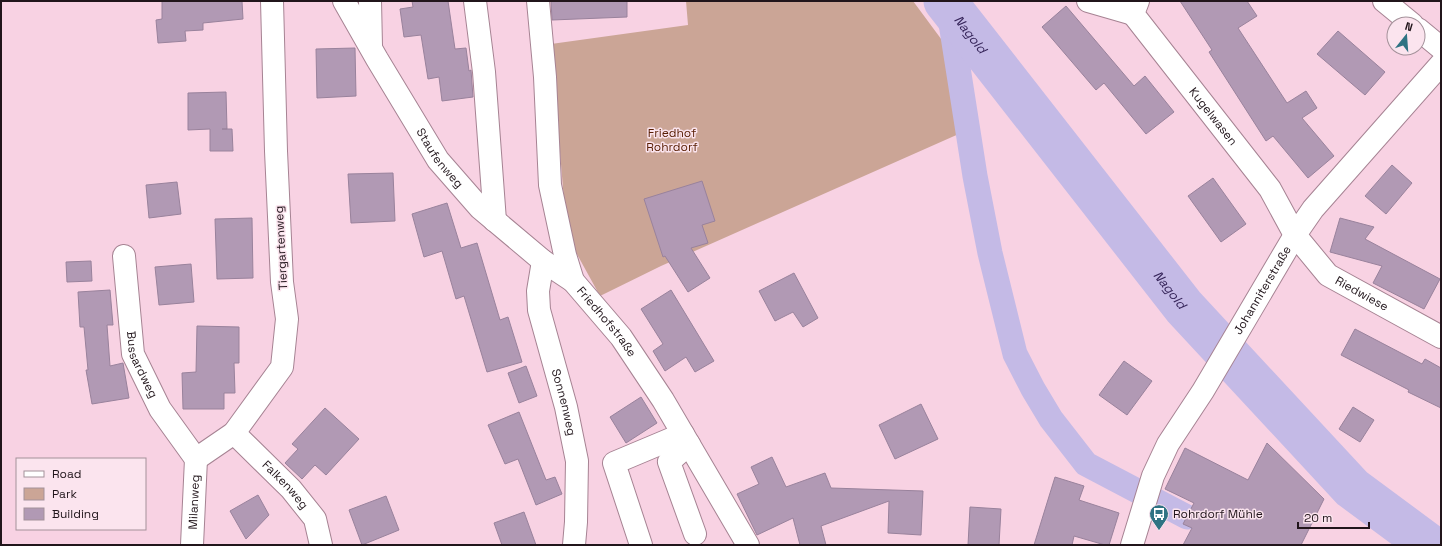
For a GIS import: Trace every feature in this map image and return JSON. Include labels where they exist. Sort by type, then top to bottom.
[{"type":"street","name":"Tiergartenweg","points":[[196,459],[234,433],[282,367],[287,319],[282,282],[276,151],[272,1]]},
{"type":"street","name":"Staufenweg","points":[[344,1],[438,160],[480,208],[543,261],[573,281]]},
{"type":"street","points":[[370,1],[372,50]]},
{"type":"street","points":[[475,1],[484,72],[495,221]]},
{"type":"street","name":"Friedhofstraße","points":[[538,1],[545,77],[550,185],[565,255],[573,281],[621,337],[663,400],[748,545]]},
{"type":"street","points":[[1088,1],[1135,8]]},
{"type":"street","points":[[1384,1],[1402,16]]},
{"type":"street","name":"Kugelwasen","points":[[1135,8],[1270,189],[1295,235]]},
{"type":"street","points":[[1426,36],[1441,48]]},
{"type":"street","name":"Johanniterstraße","points":[[1132,545],[1153,476],[1168,444],[1208,382],[1295,235],[1313,209],[1441,64]]},
{"type":"street","name":"Riedwiese","points":[[1295,235],[1328,275],[1441,337]]},
{"type":"street","name":"Bussardweg","points":[[124,256],[133,354],[160,409],[196,459]]},
{"type":"street","name":"Sonnenweg","points":[[543,261],[538,291],[539,310],[566,407],[577,461],[574,545]]},
{"type":"street","name":"Falkenweg","points":[[234,433],[291,489],[315,519],[322,545]]},
{"type":"street","points":[[686,439],[669,462],[695,534]]},
{"type":"street","points":[[641,545],[614,463],[686,439]]},
{"type":"street","name":"Milanweg","points":[[192,545],[196,459]]},
{"type":"green space","name":"Friedhof Rohrdorf","points":[[686,1],[913,1],[950,51],[961,133],[661,266],[600,296],[567,236],[551,44],[688,25]]},
{"type":"building","points":[[162,1],[242,1],[243,19],[203,23],[203,30],[185,31],[186,41],[158,43],[156,20],[162,19]]},
{"type":"building","points":[[412,1],[448,1],[455,49],[466,48],[469,71],[471,70],[473,97],[442,101],[439,77],[428,79],[421,35],[404,37],[400,9],[413,7]]},
{"type":"building","points":[[551,1],[627,1],[627,17],[552,20]]},
{"type":"building","points":[[1180,1],[1247,1],[1257,16],[1238,28],[1287,103],[1306,91],[1317,108],[1302,118],[1334,156],[1308,178],[1273,136],[1266,141],[1209,52],[1212,50]]},
{"type":"building","points":[[1066,6],[1134,86],[1145,76],[1174,112],[1146,134],[1104,83],[1096,90],[1042,27]]},
{"type":"building","points":[[1338,31],[1385,72],[1365,95],[1317,54]]},
{"type":"building","points":[[355,48],[356,96],[317,98],[316,49]]},
{"type":"building","points":[[226,92],[227,129],[232,129],[233,151],[210,151],[210,129],[188,130],[188,93]]},
{"type":"building","points":[[1392,165],[1412,183],[1386,214],[1365,196]]},
{"type":"building","points":[[393,173],[395,221],[351,223],[348,174]]},
{"type":"building","points":[[1213,178],[1246,224],[1221,242],[1188,196]]},
{"type":"building","points":[[702,181],[715,221],[702,225],[708,243],[691,248],[710,278],[688,292],[665,256],[663,257],[644,199]]},
{"type":"building","points":[[177,182],[181,214],[149,218],[146,185]]},
{"type":"building","points":[[447,203],[461,248],[477,243],[500,320],[508,317],[522,362],[487,372],[464,296],[456,299],[442,251],[424,257],[412,214]]},
{"type":"building","points":[[252,218],[253,278],[217,279],[215,219]]},
{"type":"building","points":[[1340,218],[1374,227],[1365,239],[1440,279],[1424,309],[1373,283],[1382,266],[1330,252]]},
{"type":"building","points":[[91,261],[92,281],[67,282],[66,262]]},
{"type":"building","points":[[191,264],[194,302],[159,305],[155,267]]},
{"type":"building","points":[[794,273],[818,318],[803,327],[793,312],[775,321],[759,291]]},
{"type":"building","points":[[110,290],[113,325],[107,325],[110,366],[123,363],[129,398],[92,404],[86,370],[88,370],[84,327],[80,327],[78,292]]},
{"type":"building","points":[[671,290],[714,361],[695,372],[686,357],[665,371],[653,351],[663,344],[641,309]]},
{"type":"building","points":[[197,326],[239,327],[239,363],[234,363],[235,393],[224,393],[224,409],[183,409],[182,373],[196,372]]},
{"type":"building","points":[[1355,329],[1422,364],[1425,359],[1441,368],[1441,408],[1408,392],[1409,390],[1341,355]]},
{"type":"building","points":[[1124,361],[1152,381],[1127,415],[1099,395]]},
{"type":"building","points":[[526,366],[537,396],[519,403],[508,373]]},
{"type":"building","points":[[641,397],[657,423],[626,443],[610,417]]},
{"type":"building","points":[[921,404],[938,439],[895,459],[879,425]]},
{"type":"building","points":[[1353,407],[1374,420],[1360,442],[1339,429]]},
{"type":"building","points":[[325,408],[359,439],[326,475],[315,465],[302,479],[285,463],[298,449],[292,444]]},
{"type":"building","points":[[519,412],[546,480],[555,477],[562,494],[536,505],[518,459],[505,464],[488,425]]},
{"type":"building","points":[[1267,443],[1324,499],[1301,545],[1183,545],[1192,528],[1183,524],[1194,503],[1165,489],[1185,448],[1248,480]]},
{"type":"building","points":[[772,457],[786,487],[825,473],[831,488],[923,491],[921,535],[888,533],[889,501],[821,526],[826,545],[800,545],[793,518],[757,535],[737,494],[759,484],[751,467]]},
{"type":"building","points":[[1055,477],[1084,486],[1079,500],[1119,513],[1109,545],[1074,536],[1072,545],[1034,545]]},
{"type":"building","points":[[258,495],[269,515],[246,539],[230,511]]},
{"type":"building","points":[[386,496],[399,530],[362,545],[349,510]]},
{"type":"building","points":[[970,507],[1001,509],[999,545],[968,545]]},
{"type":"building","points":[[524,512],[536,545],[502,545],[494,523]]},
{"type":"waterway","name":"Nagold","points":[[945,1],[1184,307],[1352,488],[1429,545]]},
{"type":"waterway","points":[[948,4],[975,176],[990,253],[1015,354],[1033,389],[1051,419],[1086,464],[1187,517]]},
{"type":"place","name":"Rohrdorf Mühle","points":[[1159,531]]}]
